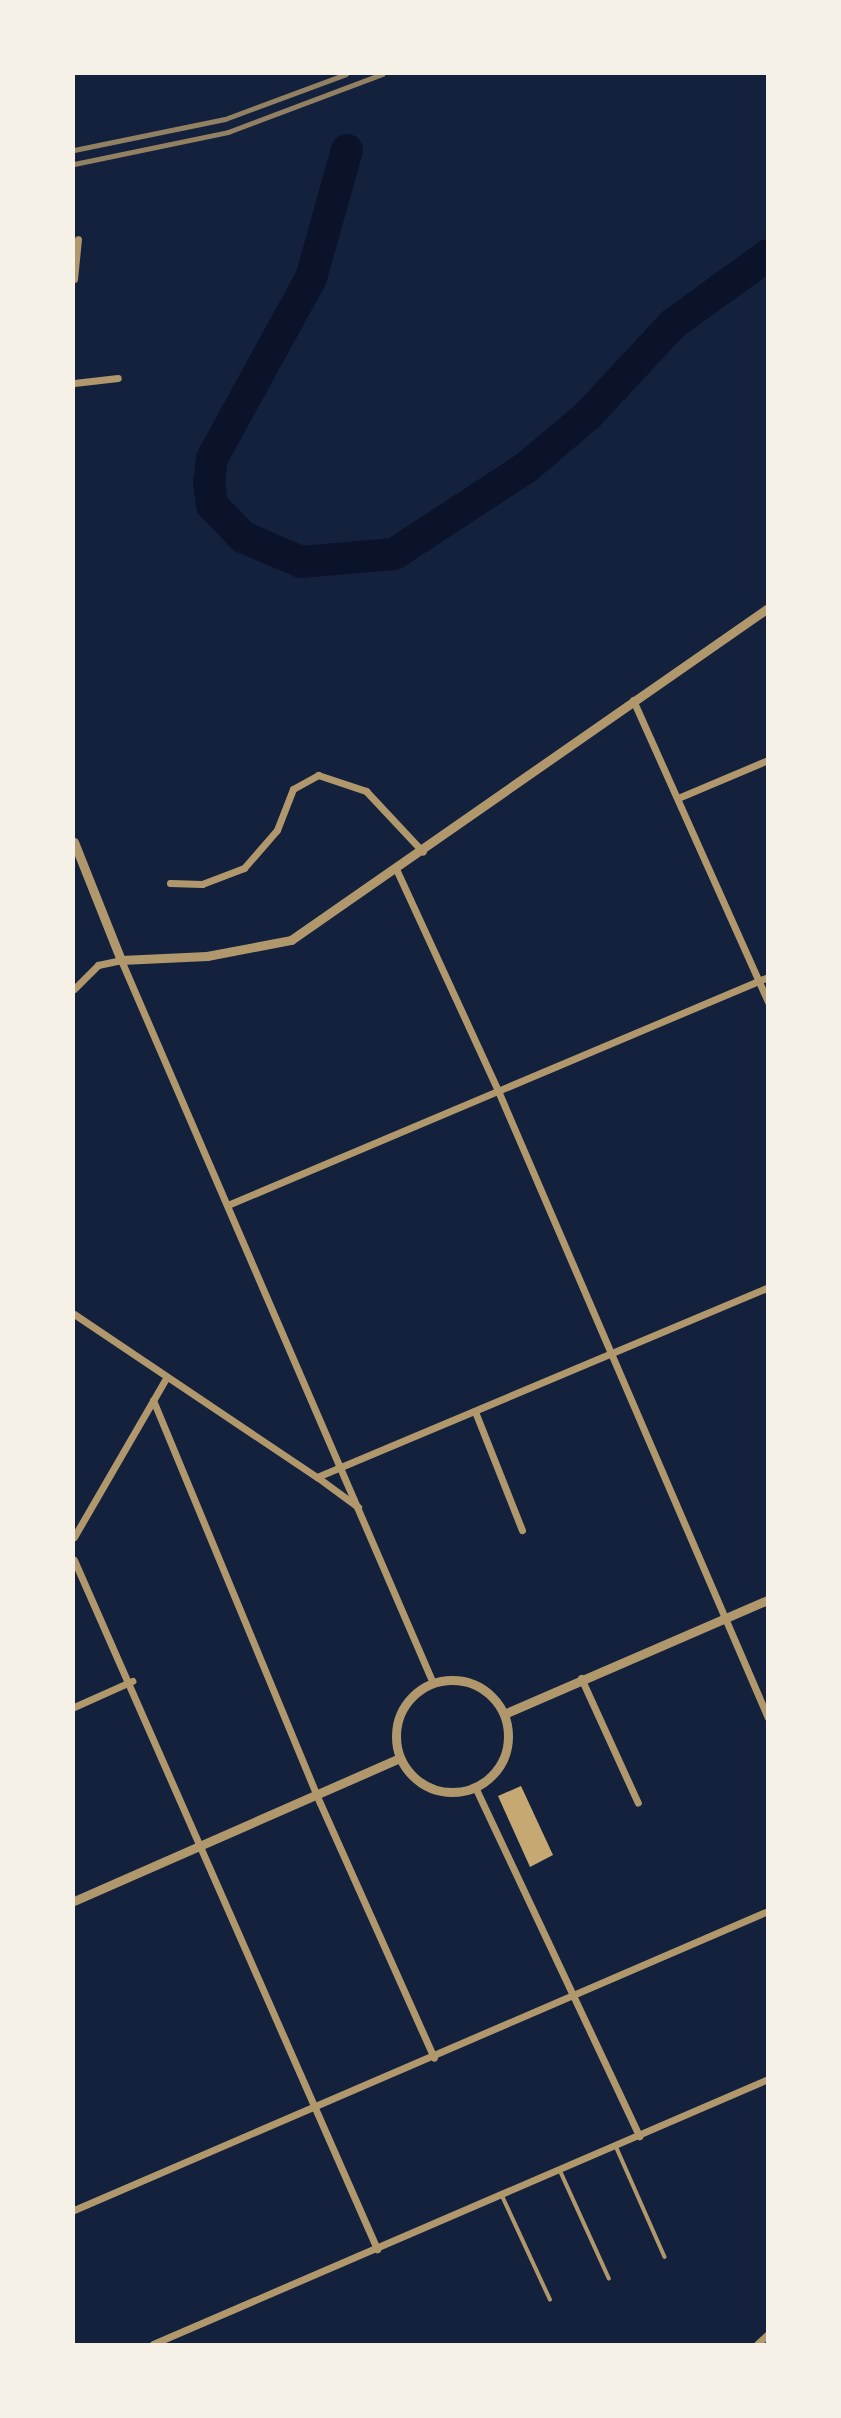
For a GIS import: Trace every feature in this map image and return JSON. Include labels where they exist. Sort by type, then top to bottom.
[{"type":"street","points":[[74,279],[78,239]]},
{"type":"street","points":[[74,383],[118,378]]},
{"type":"street","points":[[74,989],[97,965],[121,960],[264,949],[321,923],[768,608]]},
{"type":"street","points":[[633,701],[768,1002]]},
{"type":"street","points":[[678,798],[768,760]]},
{"type":"street","points":[[170,883],[202,884],[244,868],[277,830],[303,778],[318,775],[366,791],[423,852]]},
{"type":"street","points":[[74,842],[121,960],[344,1468],[433,1683]]},
{"type":"street","points":[[397,871],[499,1093],[768,1718]]},
{"type":"street","points":[[230,1204],[499,1093],[768,977]]},
{"type":"street","points":[[317,1477],[476,1414],[768,1287]]},
{"type":"street","points":[[74,1314],[359,1508]]},
{"type":"street","points":[[74,1537],[166,1378]]},
{"type":"street","points":[[153,1401],[315,1793],[434,2058]]},
{"type":"street","points":[[476,1414],[522,1530]]},
{"type":"street","points":[[74,1560],[132,1681],[314,2110],[377,2249]]},
{"type":"street","points":[[504,1714],[581,1677],[768,1600]]},
{"type":"street","points":[[581,1677],[638,1803]]},
{"type":"street","points":[[74,1707],[132,1681]]},
{"type":"street","points":[[433,1683],[469,1683],[504,1714],[506,1752],[475,1787],[439,1791],[422,1784],[400,1758],[397,1720],[405,1704],[433,1683]]},
{"type":"street","points":[[74,1900],[400,1758]]},
{"type":"street","points":[[475,1787],[639,2136]]},
{"type":"street","points":[[74,2210],[314,2110],[768,1912]]},
{"type":"street","points":[[153,2344],[768,2079]]},
{"type":"street","points":[[757,2344],[768,2334]]},
{"type":"lane","points":[[616,2146],[665,2257]]},
{"type":"lane","points":[[560,2170],[609,2277]]},
{"type":"lane","points":[[502,2195],[550,2300]]},
{"type":"building","points":[[521,1786],[553,1855],[530,1867],[498,1796]]},
{"type":"waterway","points":[[347,150],[311,278],[212,458],[209,481],[212,505],[243,537],[301,562],[394,554],[527,467],[588,415],[673,324],[768,255]]},
{"type":"railway","points":[[74,150],[225,119],[346,74]]},
{"type":"railway","points":[[74,164],[228,132],[382,74]]}]
